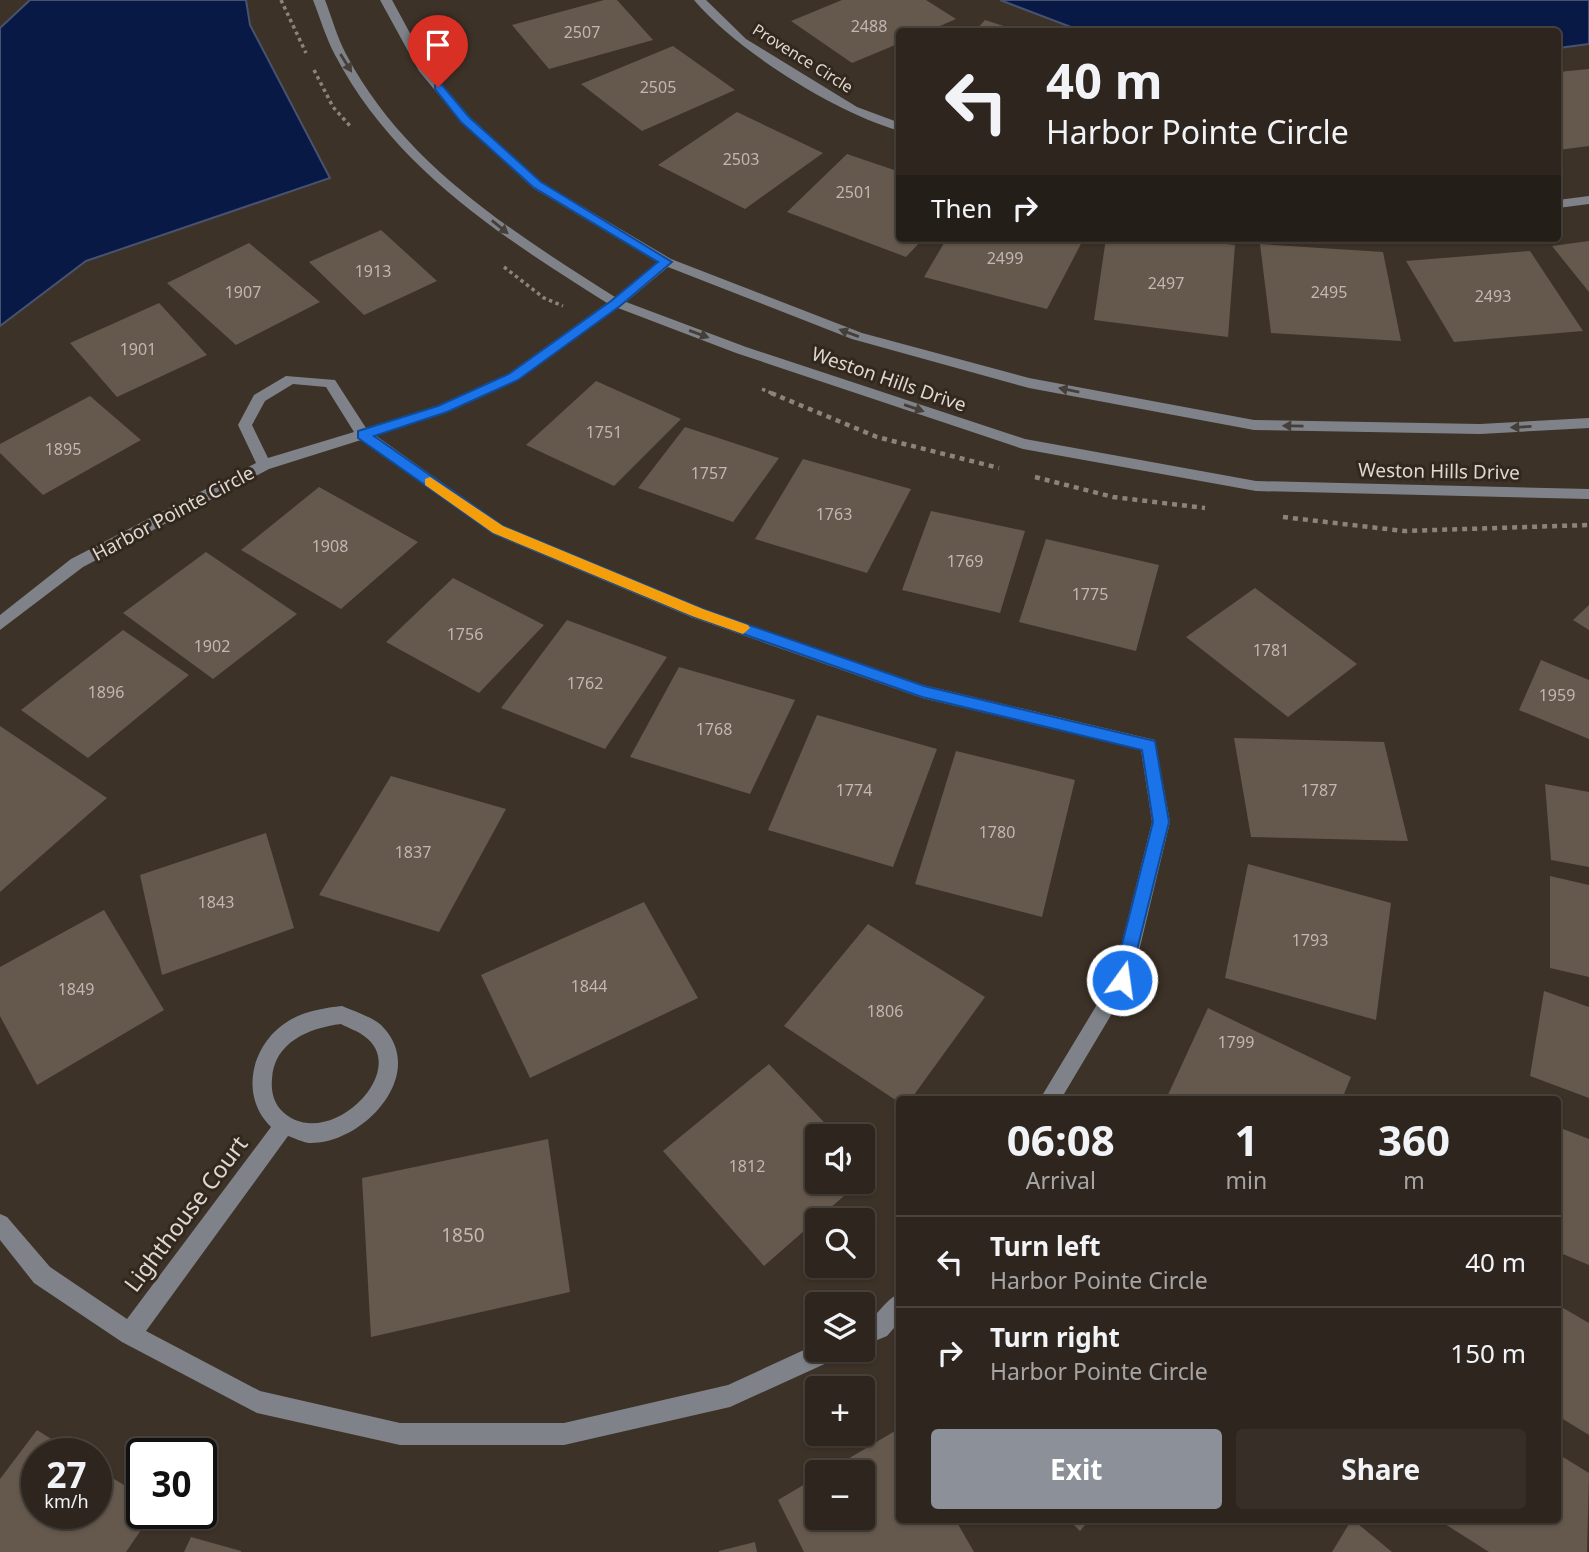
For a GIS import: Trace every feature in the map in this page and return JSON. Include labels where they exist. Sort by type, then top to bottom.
[{"type":"street","name":"Weston Hills Drive","points":[[319,0],[340,54],[376,110],[421,163],[512,237],[616,303],[741,350],[1023,444],[1256,486],[1589,494]]},
{"type":"street","name":"Weston Hills Drive","points":[[386,0],[425,71],[465,119],[537,185],[666,262],[857,336],[1030,383],[1254,425],[1480,429],[1589,423]]},
{"type":"street","name":"Provence Circle","points":[[700,0],[742,41],[853,110],[896,126]]},
{"type":"street","points":[[1561,204],[1589,200]]},
{"type":"street","name":"Harbor Pointe Circle","points":[[0,624],[77,563],[264,465],[442,409],[513,377],[616,303],[666,262]]},
{"type":"street","points":[[264,465],[245,425],[259,398],[291,379],[330,383],[363,434],[498,530],[698,612],[922,691],[1149,745],[1161,822],[1122,980],[1052,1096]]},
{"type":"street","points":[[342,1015],[365,1022],[381,1036],[388,1056],[387,1078],[376,1101],[357,1119],[332,1130],[307,1133],[284,1125],[267,1110],[260,1090],[263,1067],[275,1045],[294,1028],[318,1018],[342,1015]]},
{"type":"street","name":"Lighthouse Court","points":[[130,1334],[284,1125]]},
{"type":"street","points":[[0,1224],[43,1275],[130,1334],[257,1402],[400,1434],[564,1434],[730,1396],[805,1361]]},
{"type":"street","points":[[875,1330],[896,1309]]},
{"type":"water","points":[[30,0],[246,0],[250,25],[330,178],[86,261],[0,326],[0,28]]},
{"type":"water","points":[[1000,0],[1589,0],[1589,44],[1561,48],[1561,28],[1074,28]]},
{"type":"building","points":[[604,0],[617,0],[653,40],[549,69],[512,25]]},
{"type":"building","points":[[842,0],[926,0],[956,19],[935,28],[896,28],[896,45],[852,63],[791,21]]},
{"type":"building","points":[[985,20],[1010,28],[978,28]]},
{"type":"building","points":[[673,46],[735,90],[642,131],[581,84]]},
{"type":"building","points":[[1589,69],[1589,146],[1561,150],[1561,72]]},
{"type":"building","points":[[737,112],[823,153],[745,209],[658,165]]},
{"type":"building","points":[[847,154],[896,171],[896,242],[920,242],[906,257],[787,212]]},
{"type":"building","points":[[381,230],[437,281],[364,315],[309,262]]},
{"type":"building","points":[[1589,241],[1589,292],[1552,246]]},
{"type":"building","points":[[945,242],[1082,242],[1047,309],[924,277]]},
{"type":"building","points":[[1105,242],[1210,242],[1235,245],[1228,337],[1094,320]]},
{"type":"building","points":[[249,243],[320,302],[236,345],[167,283]]},
{"type":"building","points":[[1260,244],[1383,252],[1401,341],[1271,333]]},
{"type":"building","points":[[1530,251],[1583,331],[1454,342],[1406,261]]},
{"type":"building","points":[[159,303],[207,355],[117,397],[70,343]]},
{"type":"building","points":[[596,381],[681,419],[614,486],[526,445]]},
{"type":"building","points":[[90,396],[141,440],[43,495],[0,453],[0,444]]},
{"type":"building","points":[[685,427],[779,458],[733,522],[638,488]]},
{"type":"building","points":[[803,459],[911,489],[867,573],[755,539]]},
{"type":"building","points":[[319,487],[418,542],[341,609],[241,550]]},
{"type":"building","points":[[931,511],[1025,531],[1000,613],[902,590]]},
{"type":"building","points":[[1046,539],[1159,565],[1136,651],[1019,622]]},
{"type":"building","points":[[206,552],[297,614],[213,679],[123,613]]},
{"type":"building","points":[[453,578],[544,625],[479,693],[386,642]]},
{"type":"building","points":[[1255,588],[1357,664],[1288,717],[1186,637]]},
{"type":"building","points":[[1589,605],[1589,630],[1573,620]]},
{"type":"building","points":[[567,620],[667,657],[605,749],[501,708]]},
{"type":"building","points":[[123,630],[189,675],[88,758],[21,710]]},
{"type":"building","points":[[1541,660],[1589,680],[1589,739],[1519,710]]},
{"type":"building","points":[[679,667],[795,700],[750,794],[630,757]]},
{"type":"building","points":[[817,715],[937,749],[893,867],[768,830]]},
{"type":"building","points":[[0,726],[107,798],[0,892]]},
{"type":"building","points":[[1234,738],[1384,742],[1408,841],[1251,837]]},
{"type":"building","points":[[956,751],[1075,780],[1042,917],[915,884]]},
{"type":"building","points":[[391,776],[506,809],[439,932],[319,895]]},
{"type":"building","points":[[1545,784],[1589,792],[1589,867],[1551,860]]},
{"type":"building","points":[[266,833],[294,928],[162,975],[140,875]]},
{"type":"building","points":[[1248,864],[1391,903],[1376,1020],[1225,978]]},
{"type":"building","points":[[1550,876],[1589,885],[1589,977],[1550,968]]},
{"type":"building","points":[[644,902],[698,998],[530,1078],[481,975]]},
{"type":"building","points":[[104,910],[164,1010],[37,1085],[0,1016],[0,967]]},
{"type":"building","points":[[868,924],[985,997],[913,1096],[896,1096],[896,1100],[784,1026]]},
{"type":"building","points":[[1544,991],[1589,1007],[1589,1098],[1530,1076]]},
{"type":"building","points":[[1208,1008],[1351,1077],[1343,1096],[1167,1096]]},
{"type":"building","points":[[769,1064],[826,1124],[805,1124],[805,1194],[846,1194],[830,1208],[805,1208],[805,1230],[764,1266],[663,1151]]},
{"type":"building","points":[[1561,1128],[1589,1139],[1589,1265],[1561,1253]]},
{"type":"building","points":[[548,1139],[570,1292],[371,1337],[362,1178]]},
{"type":"building","points":[[1561,1307],[1589,1323],[1589,1435],[1561,1418]]},
{"type":"building","points":[[37,1430],[50,1438],[31,1438]]},
{"type":"building","points":[[896,1430],[896,1523],[957,1523],[974,1552],[804,1552],[778,1500],[805,1484],[805,1530],[875,1530],[875,1460],[846,1460],[870,1446],[875,1446],[875,1443]]},
{"type":"building","points":[[21,1451],[21,1529],[112,1529],[112,1478],[126,1486],[126,1529],[142,1529],[126,1552],[0,1552],[0,1479]]},
{"type":"building","points":[[1561,1456],[1589,1473],[1587,1552],[1489,1552],[1443,1523],[1561,1523]]},
{"type":"building","points":[[1072,1523],[1087,1523],[1080,1531]]},
{"type":"building","points":[[1350,1523],[1357,1523],[1392,1552],[1332,1552]]},
{"type":"building","points":[[191,1537],[241,1551],[241,1552],[184,1552]]},
{"type":"building","points":[[755,1542],[757,1552],[719,1552],[719,1551]]},
{"type":"slow traffic","points":[[430,482],[498,530],[743,628]]},
{"type":"route","points":[[438,87],[465,119],[537,185],[666,262],[616,303],[513,377],[442,409],[363,434],[498,530],[698,612],[922,691],[1149,745],[1161,822],[1122,980]]}]
